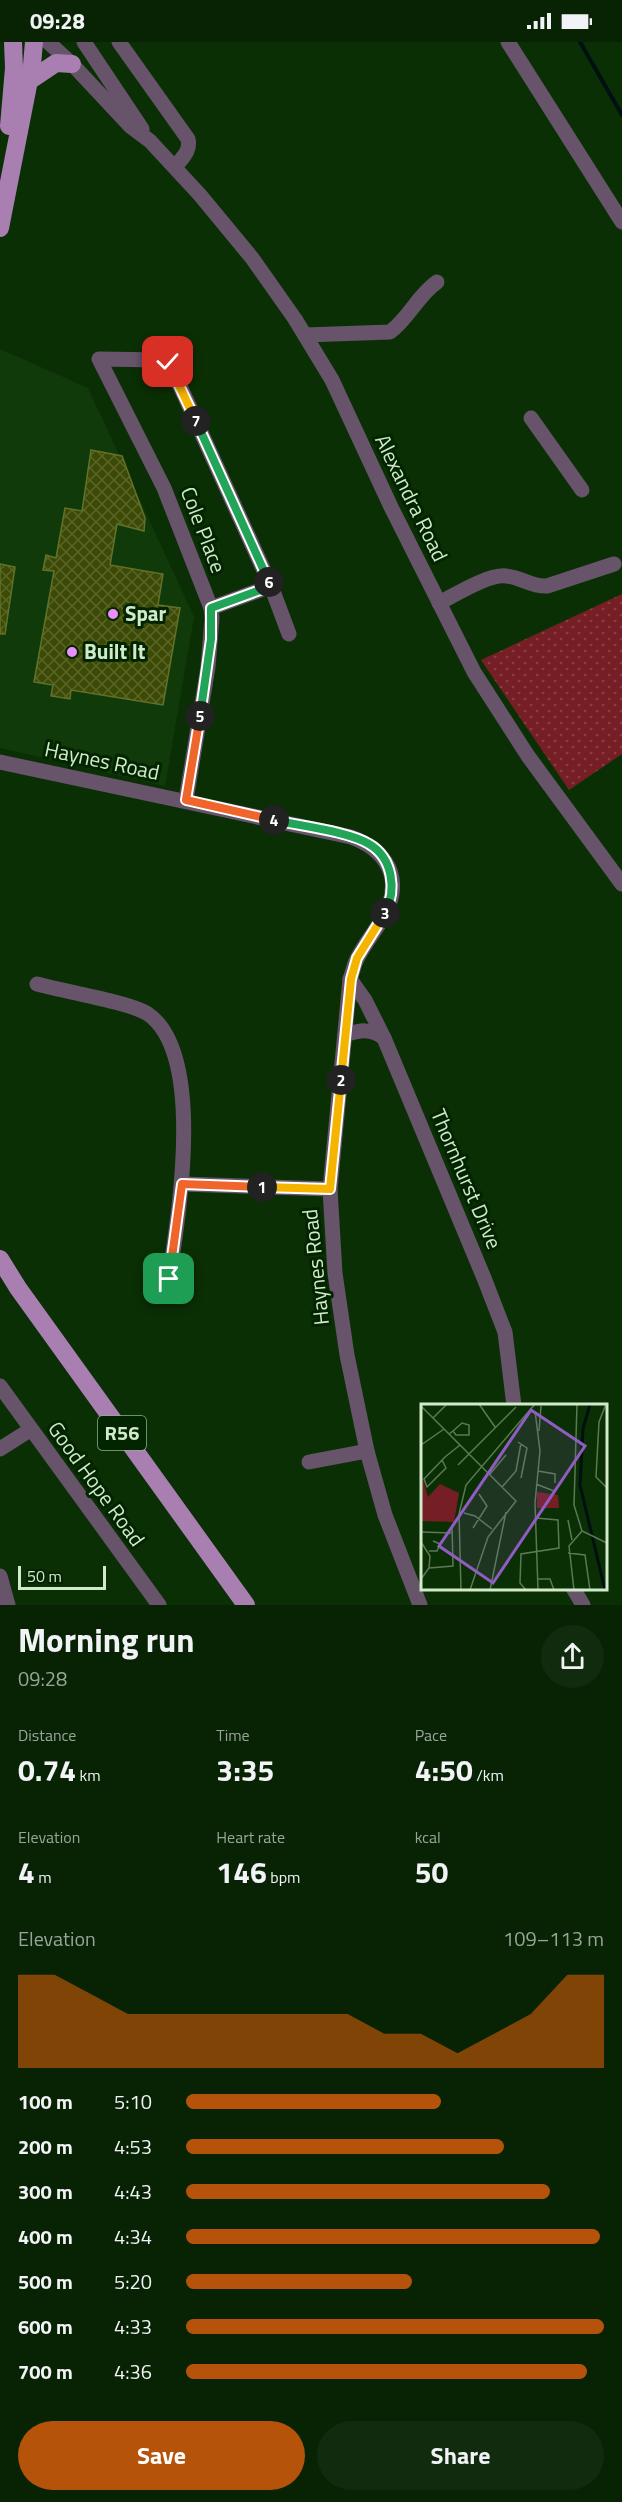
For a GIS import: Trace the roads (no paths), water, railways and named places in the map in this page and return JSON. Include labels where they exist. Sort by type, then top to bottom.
[{"type":"main road","points":[[0,228],[21,96],[14,68],[13,42]]},
{"type":"main road","points":[[14,68],[19,42]]},
{"type":"main road","points":[[0,175],[34,42]]},
{"type":"main road","points":[[21,96],[56,63],[72,64]]},
{"type":"main road","name":"R56","points":[[0,1259],[18,1288],[246,1605]]},
{"type":"street","name":"Alexandra Road","points":[[48,42],[72,64],[130,126],[150,141],[175,167],[252,258],[305,335],[332,380],[391,507],[474,672],[528,756],[619,875]]},
{"type":"street","name":"Alexandra Road","points":[[84,42],[150,141]]},
{"type":"street","points":[[119,42],[188,139],[189,147],[186,154],[175,167]]},
{"type":"street","points":[[508,42],[622,222]]},
{"type":"street","points":[[305,335],[390,332],[426,289],[437,282]]},
{"type":"street","name":"Cole Place","points":[[186,800],[208,667],[211,608],[164,488],[99,359],[161,360],[170,364],[271,586]]},
{"type":"street","points":[[531,418],[582,490]]},
{"type":"street","points":[[439,603],[502,575],[536,587],[547,586],[614,564]]},
{"type":"street","points":[[211,608],[271,586],[289,634]]},
{"type":"street","name":"Haynes Road","points":[[0,762],[351,837],[369,844],[382,855],[390,871],[392,885],[389,904],[357,958],[351,979],[330,1189],[331,1235],[347,1355],[367,1451],[385,1515],[420,1605]]},
{"type":"street","name":"Thornhurst Drive","points":[[351,979],[365,1000],[384,1038],[505,1332],[513,1404]]},
{"type":"street","points":[[37,984],[138,1009],[162,1028],[175,1059],[182,1093],[182,1184],[169,1279]]},
{"type":"street","points":[[345,1035],[362,1030],[375,1032],[384,1038]]},
{"type":"street","points":[[182,1184],[330,1189]]},
{"type":"street","name":"Good Hope Road","points":[[0,1386],[159,1605]]},
{"type":"street","points":[[0,1449],[30,1430]]},
{"type":"street","points":[[309,1462],[367,1451]]},
{"type":"street","points":[[0,1576],[8,1605]]},
{"type":"street","points":[[574,1590],[583,1605]]},
{"type":"waterway","points":[[580,42],[622,115]]},
{"type":"place","name":"Spar","points":[[113,614]]},
{"type":"place","name":"Built It","points":[[72,652]]}]
